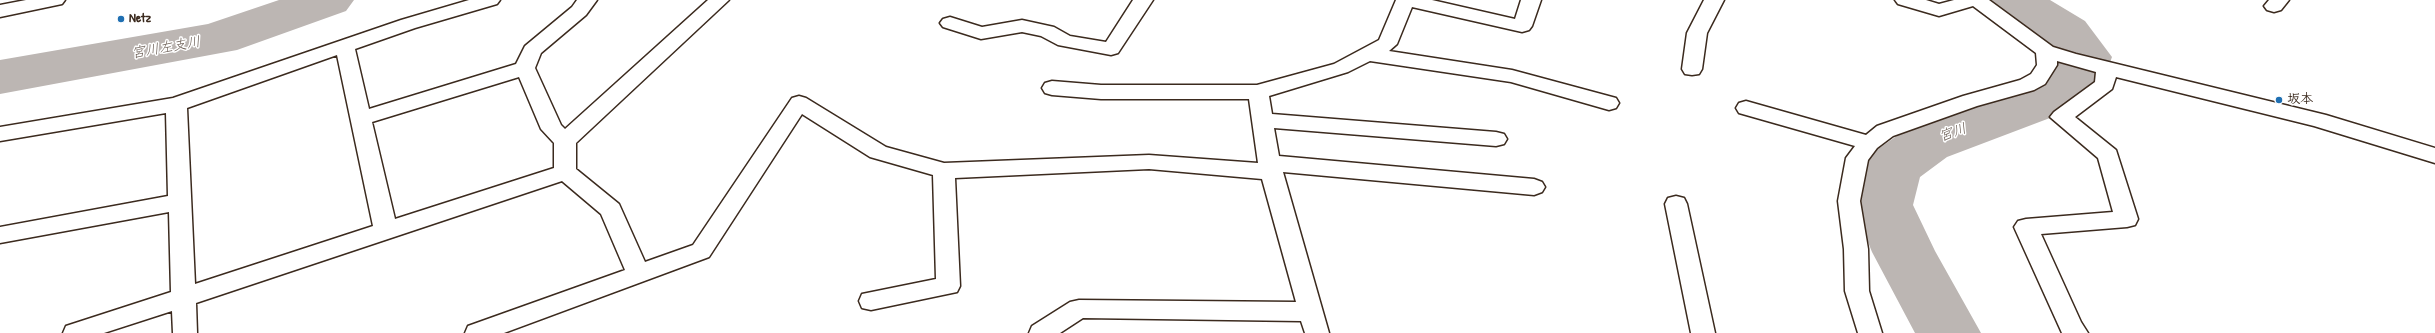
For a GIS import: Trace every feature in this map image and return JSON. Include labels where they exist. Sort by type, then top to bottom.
[{"type":"street","points":[[0,11],[55,0]]},
{"type":"street","points":[[0,134],[176,104],[345,47],[408,24],[490,0]]},
{"type":"street","points":[[565,172],[565,141],[552,129],[525,68],[532,50],[579,11],[587,0]]},
{"type":"street","points":[[565,141],[719,0]]},
{"type":"street","points":[[950,23],[981,33],[1022,26],[1047,31],[1065,41],[1111,49],[1143,0]]},
{"type":"street","points":[[1052,88],[1101,92],[1258,92],[1341,68],[1387,44],[1406,0],[1522,26],[1531,0]]},
{"type":"street","points":[[1692,69],[1697,33],[1714,0]]},
{"type":"street","points":[[1905,0],[1940,10],[1976,0],[2046,51],[2070,59],[2319,120],[2435,156]]},
{"type":"street","points":[[345,47],[386,231]]},
{"type":"street","points":[[1870,333],[1857,291],[1856,249],[1849,201],[1858,158],[1869,143],[1885,131],[1970,101],[2027,85],[2038,79],[2044,73],[2047,65],[2046,51]]},
{"type":"street","points":[[1367,54],[1512,76],[1610,103]]},
{"type":"street","points":[[2076,333],[2071,327],[2026,227],[2127,219],[2108,155],[2061,118],[2096,94],[2105,84],[2104,67]]},
{"type":"street","points":[[362,118],[525,68]]},
{"type":"street","points":[[1041,333],[1079,309],[1314,322],[1270,168],[1258,92]]},
{"type":"street","points":[[477,333],[701,251],[799,103],[878,152],[944,171],[1149,162],[1270,168],[1534,186]]},
{"type":"street","points":[[176,104],[185,333]]},
{"type":"street","points":[[1746,108],[1869,143]]},
{"type":"street","points":[[1262,120],[1496,139]]},
{"type":"street","points":[[871,301],[948,286],[944,171]]},
{"type":"street","points":[[75,333],[565,172]]},
{"type":"street","points":[[565,172],[611,210],[638,273]]},
{"type":"street","points":[[0,235],[180,202]]},
{"type":"street","points":[[1676,204],[1703,333]]},
{"type":"waterway","name":"宮川左支川","points":[[0,77],[218,39],[328,0]]},
{"type":"waterway","name":"宮川","points":[[1948,333],[1904,252],[1883,205],[1893,167],[1927,143],[2051,97],[2076,81],[2085,57],[2066,32],[2014,0]]},
{"type":"place","name":"Netz","points":[[121,19]]},
{"type":"place","name":"坂本","points":[[2279,100]]}]
